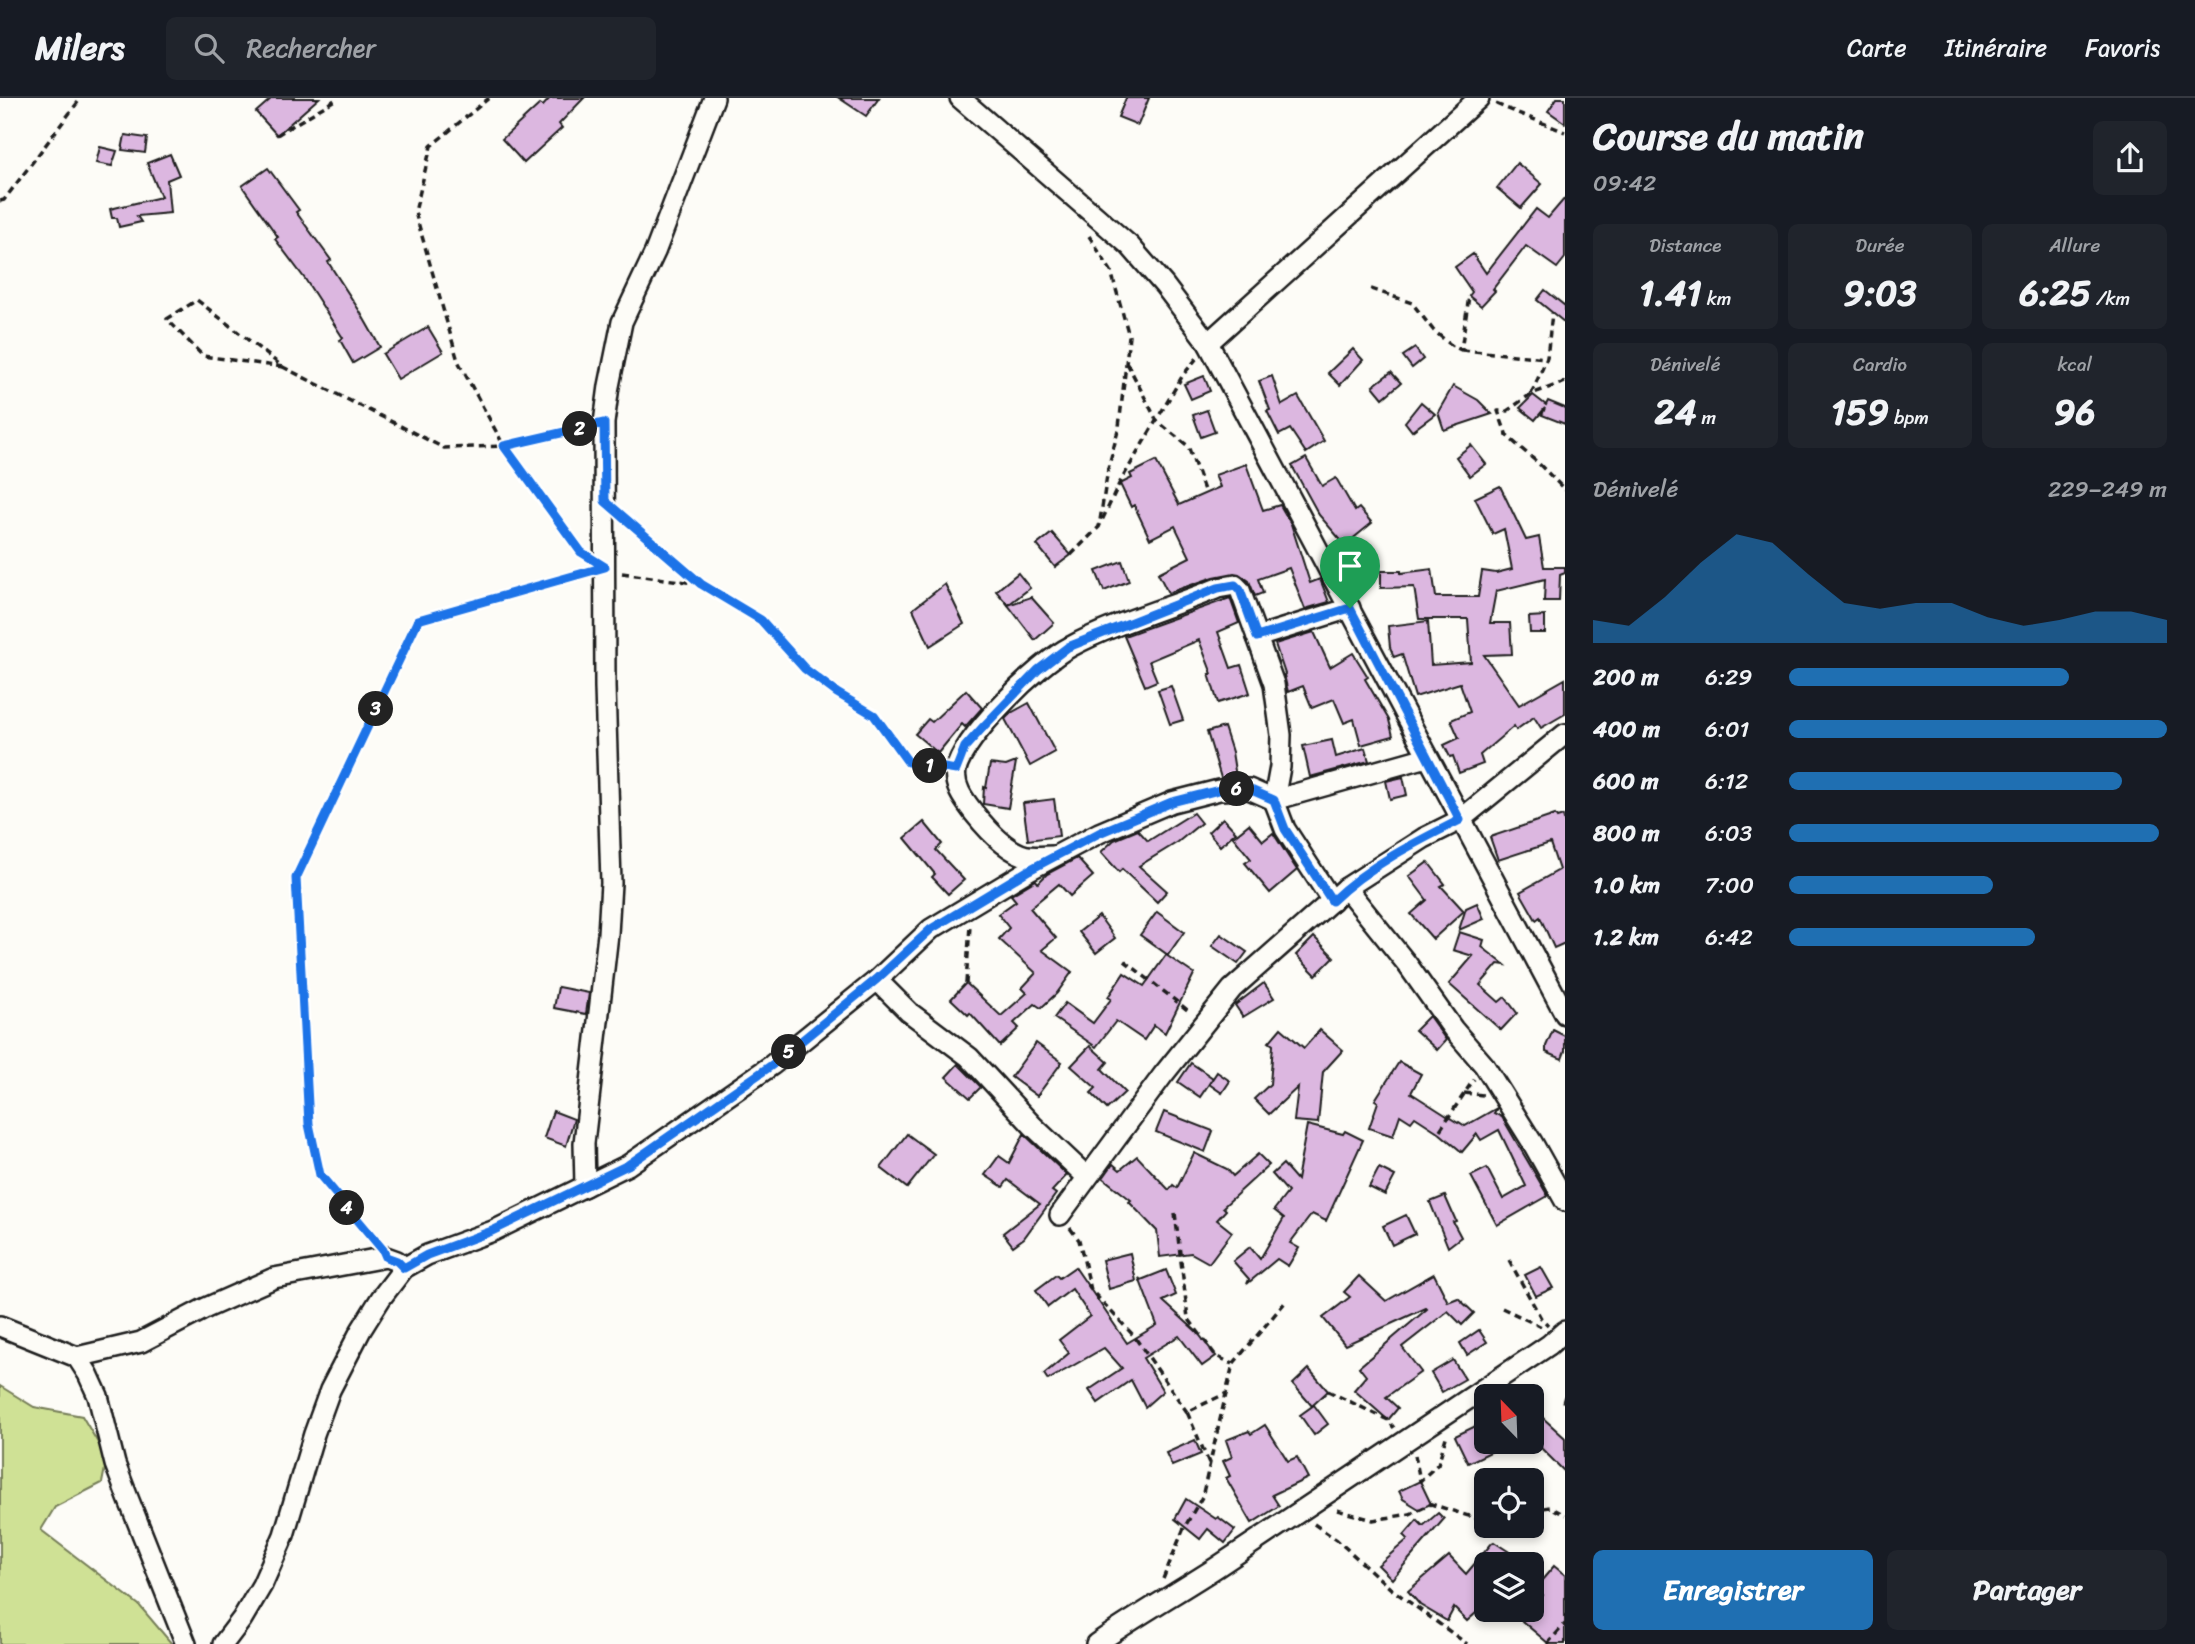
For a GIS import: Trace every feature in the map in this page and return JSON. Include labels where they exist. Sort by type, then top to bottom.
[{"type":"street","points":[[585,1186],[584,1143],[608,934],[611,883],[605,688],[604,423],[622,322],[655,252],[714,98]]},
{"type":"street","points":[[960,98],[1130,246],[1208,343],[1565,1014]]},
{"type":"street","points":[[1208,343],[1485,100]]},
{"type":"street","points":[[1056,856],[1026,856],[1007,847],[976,816],[956,783],[956,770],[965,747],[1038,670],[1068,647],[1235,585],[1240,590],[1275,684],[1281,735],[1280,767],[1274,800],[1285,829],[1339,894],[1407,964],[1445,1018],[1483,1065],[1532,1142],[1565,1202]]},
{"type":"street","points":[[1257,637],[1350,608]]},
{"type":"street","points":[[1060,1215],[1203,1023],[1233,989],[1339,894],[1424,838],[1460,820],[1565,734]]},
{"type":"street","points":[[223,1644],[262,1585],[284,1535],[330,1390],[361,1330],[404,1268],[427,1255],[492,1231],[628,1165],[772,1065],[877,979],[931,929],[980,898],[1099,833],[1172,802],[1219,790],[1249,789],[1274,800],[1427,757]]},
{"type":"street","points":[[877,979],[909,1012],[969,1057],[1032,1126],[1087,1177]]},
{"type":"street","points":[[0,1326],[77,1357],[141,1342],[206,1308],[274,1278],[386,1257],[397,1261],[404,1268]]},
{"type":"street","points":[[1096,1644],[1151,1606],[1205,1575],[1549,1345],[1562,1333]]},
{"type":"street","points":[[77,1357],[98,1396],[116,1464],[186,1644]]},
{"type":"path","points":[[0,201],[5,200],[81,98]]},
{"type":"path","points":[[277,135],[338,98]]},
{"type":"path","points":[[489,98],[431,146],[415,212],[458,362],[504,446],[581,552],[605,567],[623,573],[701,584]]},
{"type":"path","points":[[1485,100],[1563,132]]},
{"type":"path","points":[[1084,229],[1111,271],[1129,336],[1119,427],[1108,469],[1099,527]]},
{"type":"path","points":[[1371,289],[1412,303],[1434,331],[1461,350],[1547,358]]},
{"type":"path","points":[[1461,350],[1469,296]]},
{"type":"path","points":[[283,367],[204,356],[167,319],[197,300],[283,367],[444,448],[504,446],[604,423]]},
{"type":"path","points":[[1531,394],[1547,358],[1552,313]]},
{"type":"path","points":[[1070,555],[1099,527],[1119,484],[1183,374],[1208,343]]},
{"type":"path","points":[[1126,361],[1157,421],[1188,446],[1205,493]]},
{"type":"path","points":[[1565,382],[1531,394],[1507,411],[1498,411],[1507,436],[1565,490]]},
{"type":"path","points":[[605,501],[701,584],[761,620],[805,669],[837,693],[874,715],[908,762],[956,770]]},
{"type":"path","points":[[386,1257],[320,1175],[309,1124],[296,878],[418,620],[605,567]]},
{"type":"path","points":[[966,983],[971,913],[980,898]]},
{"type":"path","points":[[1125,961],[1203,1023]]},
{"type":"path","points":[[1440,1130],[1483,1065]]},
{"type":"path","points":[[1175,1213],[1188,1318],[1216,1356],[1233,1364]]},
{"type":"path","points":[[1060,1215],[1079,1240],[1091,1290],[1134,1336],[1187,1412],[1210,1464]]},
{"type":"path","points":[[1509,1260],[1541,1318],[1562,1333]]},
{"type":"path","points":[[1151,1606],[1184,1528],[1202,1497],[1233,1364],[1287,1300]]},
{"type":"path","points":[[1502,1308],[1562,1333]]},
{"type":"path","points":[[1328,1391],[1388,1420],[1408,1439],[1420,1482],[1437,1464],[1454,1408]]},
{"type":"path","points":[[1187,1412],[1227,1393]]},
{"type":"path","points":[[1565,1396],[1565,1407]]},
{"type":"path","points":[[1299,1512],[1340,1510],[1373,1520],[1410,1514],[1431,1504],[1474,1518]]},
{"type":"path","points":[[1544,1508],[1550,1507],[1565,1515]]},
{"type":"path","points":[[1299,1512],[1337,1540],[1390,1588],[1467,1644]]},
{"type":"path","points":[[1547,1644],[1565,1625]]},
{"type":"green space","points":[[0,1386],[34,1407],[82,1416],[107,1458],[102,1483],[55,1507],[41,1530],[139,1605],[172,1644],[0,1644]]},
{"type":"building","points":[[272,98],[319,98],[277,135],[256,112]]},
{"type":"building","points":[[550,98],[584,98],[559,124],[562,128],[524,163],[502,139]]},
{"type":"building","points":[[839,98],[879,98],[866,116]]},
{"type":"building","points":[[1126,98],[1149,98],[1138,125],[1118,117]]},
{"type":"building","points":[[1557,98],[1565,98],[1565,123],[1548,111]]},
{"type":"building","points":[[125,135],[147,138],[145,153],[122,150]]},
{"type":"building","points":[[100,147],[117,151],[112,166],[96,163]]},
{"type":"building","points":[[170,154],[179,175],[167,180],[170,213],[137,216],[141,222],[119,227],[117,218],[112,218],[110,209],[161,197],[147,163]]},
{"type":"building","points":[[1517,163],[1542,184],[1521,208],[1497,188]]},
{"type":"building","points":[[268,168],[331,260],[328,262],[380,347],[353,363],[340,340],[343,338],[242,186]]},
{"type":"building","points":[[1565,198],[1565,258],[1557,268],[1526,246],[1493,289],[1495,291],[1481,306],[1469,296],[1472,292],[1455,267],[1473,254],[1486,273],[1536,209],[1548,218]]},
{"type":"building","points":[[1545,290],[1565,306],[1565,323],[1537,300]]},
{"type":"building","points":[[428,327],[443,352],[398,379],[383,354]]},
{"type":"building","points":[[1415,348],[1423,359],[1412,368],[1403,356]]},
{"type":"building","points":[[1353,349],[1363,360],[1340,385],[1328,373]]},
{"type":"building","points":[[1391,372],[1401,383],[1383,398],[1373,386]]},
{"type":"building","points":[[1204,376],[1210,391],[1191,399],[1184,384]]},
{"type":"building","points":[[1272,376],[1282,405],[1298,396],[1324,441],[1306,453],[1290,429],[1279,435],[1267,411],[1270,410],[1259,381]]},
{"type":"building","points":[[1453,386],[1478,400],[1492,414],[1444,430],[1438,412]]},
{"type":"building","points":[[1533,395],[1546,405],[1548,401],[1565,408],[1565,424],[1542,415],[1545,408],[1535,420],[1520,408]]},
{"type":"building","points":[[1421,402],[1435,414],[1412,431],[1405,422]]},
{"type":"building","points":[[1207,410],[1215,432],[1201,437],[1193,415]]},
{"type":"building","points":[[1471,445],[1486,464],[1470,476],[1456,457]]},
{"type":"building","points":[[1306,458],[1322,486],[1336,478],[1355,511],[1359,508],[1372,523],[1345,545],[1319,515],[1292,466]]},
{"type":"building","points":[[1156,461],[1179,505],[1220,487],[1215,475],[1246,464],[1263,510],[1280,505],[1291,524],[1310,583],[1320,579],[1329,602],[1305,609],[1289,568],[1258,579],[1263,593],[1255,596],[1249,581],[1234,573],[1168,593],[1158,573],[1190,557],[1175,526],[1150,539],[1134,505],[1131,507],[1120,484],[1132,478],[1130,474]]},
{"type":"building","points":[[1500,486],[1526,540],[1539,537],[1544,567],[1565,567],[1565,573],[1560,575],[1559,601],[1544,601],[1545,579],[1496,591],[1490,623],[1510,623],[1512,654],[1484,655],[1519,705],[1565,679],[1565,714],[1541,728],[1534,717],[1516,730],[1514,726],[1480,755],[1483,764],[1459,773],[1453,756],[1450,757],[1444,745],[1459,738],[1451,720],[1470,712],[1460,683],[1415,697],[1402,654],[1394,657],[1390,647],[1388,626],[1428,621],[1431,665],[1471,662],[1468,619],[1419,619],[1414,587],[1381,588],[1381,571],[1401,573],[1432,569],[1436,597],[1478,597],[1482,571],[1496,573],[1512,569],[1504,529],[1493,534],[1475,498]]},
{"type":"building","points":[[1052,533],[1071,555],[1055,567],[1037,545]]},
{"type":"building","points":[[1122,561],[1129,581],[1104,591],[1096,571]]},
{"type":"building","points":[[1018,573],[1030,588],[1008,605],[996,591]]},
{"type":"building","points":[[945,584],[964,624],[930,646],[913,609]]},
{"type":"building","points":[[1031,597],[1054,623],[1035,640],[1008,605]]},
{"type":"building","points":[[1230,598],[1239,623],[1218,632],[1231,668],[1241,665],[1250,693],[1218,703],[1209,674],[1212,674],[1199,640],[1149,661],[1157,681],[1145,686],[1124,636]]},
{"type":"building","points":[[1545,616],[1545,633],[1530,633],[1529,617]]},
{"type":"building","points":[[1314,632],[1330,667],[1353,653],[1389,720],[1393,736],[1361,745],[1354,719],[1344,723],[1334,699],[1312,708],[1303,686],[1288,692],[1275,644]]},
{"type":"building","points":[[1171,686],[1183,720],[1170,724],[1158,690]]},
{"type":"building","points":[[966,690],[982,708],[965,727],[962,724],[938,753],[915,734],[928,719],[932,722]]},
{"type":"building","points":[[1029,703],[1055,752],[1030,766],[1005,719]]},
{"type":"building","points":[[1224,727],[1236,777],[1221,778],[1207,732]]},
{"type":"building","points":[[1332,740],[1336,757],[1365,748],[1369,761],[1310,777],[1303,746]]},
{"type":"building","points":[[1016,762],[1008,808],[983,804],[990,764],[1006,766]]},
{"type":"building","points":[[1403,777],[1407,795],[1390,799],[1386,781]]},
{"type":"building","points":[[1054,799],[1059,836],[1028,840],[1023,803]]},
{"type":"building","points":[[1193,813],[1201,823],[1178,842],[1139,866],[1167,891],[1157,902],[1122,869],[1119,872],[1101,852],[1114,840],[1138,830],[1148,841]]},
{"type":"building","points":[[1555,815],[1557,818],[1563,816],[1565,824],[1565,943],[1554,948],[1540,917],[1536,920],[1520,892],[1559,870],[1550,843],[1498,860],[1490,837]]},
{"type":"building","points":[[1223,818],[1236,832],[1220,846],[1208,832]]},
{"type":"building","points":[[924,822],[942,844],[936,850],[964,880],[948,894],[932,877],[935,874],[905,838]]},
{"type":"building","points":[[1249,824],[1263,841],[1273,833],[1297,870],[1270,893],[1245,863],[1251,859],[1233,837]]},
{"type":"building","points":[[1077,858],[1093,876],[1070,896],[1059,884],[1030,908],[1056,938],[1042,950],[1072,972],[1057,993],[1041,1008],[1035,1004],[1014,1023],[1019,1028],[1000,1046],[970,1013],[968,1015],[951,999],[966,983],[1001,1016],[1027,993],[1022,988],[1036,973],[999,939],[1009,928],[998,914],[1016,901],[1011,895],[1036,880],[1038,883],[1047,874]]},
{"type":"building","points":[[1428,862],[1445,884],[1441,886],[1464,911],[1433,939],[1411,914],[1427,900],[1409,876]]},
{"type":"building","points":[[1477,903],[1484,919],[1459,930],[1466,908]]},
{"type":"building","points":[[1157,912],[1184,932],[1168,955],[1140,935]]},
{"type":"building","points":[[1099,916],[1115,938],[1096,953],[1079,932]]},
{"type":"building","points":[[1459,932],[1484,940],[1482,947],[1505,965],[1498,964],[1480,985],[1499,1002],[1505,997],[1517,1013],[1501,1030],[1449,984],[1473,956],[1453,950]]},
{"type":"building","points":[[1221,934],[1247,952],[1238,964],[1212,946]]},
{"type":"building","points":[[1314,937],[1334,957],[1316,975],[1296,955]]},
{"type":"building","points":[[1166,955],[1194,974],[1165,1033],[1154,1025],[1144,1040],[1116,1021],[1096,1047],[1054,1018],[1065,1003],[1093,1023],[1111,999],[1108,997],[1124,973],[1144,986]]},
{"type":"building","points":[[1264,983],[1274,998],[1243,1017],[1235,1005]]},
{"type":"building","points":[[558,987],[589,993],[586,1014],[554,1008]]},
{"type":"building","points":[[1429,1016],[1446,1040],[1437,1050],[1415,1030]]},
{"type":"building","points":[[1281,1028],[1304,1048],[1320,1030],[1343,1050],[1323,1072],[1318,1123],[1294,1121],[1298,1087],[1269,1114],[1254,1099],[1270,1084],[1273,1045],[1269,1042]]},
{"type":"building","points":[[1553,1030],[1565,1036],[1562,1059],[1546,1052]]},
{"type":"building","points":[[1036,1043],[1062,1062],[1037,1096],[1011,1077]]},
{"type":"building","points":[[1090,1046],[1108,1062],[1102,1069],[1125,1092],[1107,1109],[1091,1093],[1096,1088],[1071,1066]]},
{"type":"building","points":[[1399,1062],[1421,1074],[1411,1093],[1458,1123],[1465,1126],[1497,1108],[1494,1113],[1502,1117],[1548,1196],[1497,1225],[1471,1176],[1487,1168],[1503,1199],[1526,1186],[1499,1130],[1481,1140],[1477,1134],[1462,1152],[1415,1117],[1411,1122],[1400,1115],[1393,1136],[1369,1128],[1378,1102],[1375,1100]]},
{"type":"building","points":[[1191,1063],[1213,1078],[1200,1097],[1178,1082]]},
{"type":"building","points":[[958,1064],[981,1087],[970,1098],[946,1077]]},
{"type":"building","points":[[1217,1072],[1230,1081],[1222,1093],[1209,1084]]},
{"type":"building","points":[[553,1111],[574,1119],[566,1146],[544,1138]]},
{"type":"building","points":[[1164,1112],[1213,1131],[1205,1152],[1156,1132]]},
{"type":"building","points":[[1307,1125],[1343,1134],[1345,1131],[1363,1140],[1326,1221],[1312,1214],[1290,1243],[1299,1248],[1288,1266],[1277,1259],[1247,1284],[1249,1279],[1233,1261],[1250,1247],[1260,1259],[1284,1218],[1274,1210],[1288,1192],[1272,1174],[1283,1164],[1297,1180]]},
{"type":"building","points":[[907,1134],[934,1154],[907,1188],[881,1168]]},
{"type":"building","points":[[1024,1134],[1067,1175],[1052,1191],[1056,1194],[1024,1238],[1013,1246],[1003,1233],[1040,1204],[1008,1180],[1003,1187],[985,1175],[999,1156],[1009,1163]]},
{"type":"building","points":[[1194,1153],[1227,1169],[1233,1176],[1258,1154],[1269,1165],[1223,1207],[1226,1210],[1217,1220],[1232,1232],[1209,1263],[1191,1253],[1160,1257],[1157,1231],[1129,1202],[1131,1200],[1103,1178],[1113,1164],[1120,1170],[1137,1156],[1169,1190],[1173,1185],[1177,1188]]},
{"type":"building","points":[[1379,1168],[1395,1176],[1385,1195],[1369,1187]]},
{"type":"building","points":[[1445,1196],[1461,1237],[1448,1247],[1430,1202]]},
{"type":"building","points":[[1406,1215],[1415,1234],[1392,1245],[1383,1226]]},
{"type":"building","points":[[1130,1253],[1136,1281],[1109,1289],[1102,1260]]},
{"type":"building","points":[[1075,1267],[1127,1343],[1157,1325],[1139,1278],[1141,1280],[1166,1270],[1176,1295],[1163,1301],[1197,1332],[1216,1356],[1202,1366],[1179,1336],[1143,1358],[1163,1391],[1145,1407],[1131,1380],[1098,1403],[1089,1390],[1122,1368],[1104,1348],[1048,1380],[1044,1374],[1069,1353],[1059,1340],[1090,1316],[1072,1289],[1048,1307],[1036,1290],[1056,1275],[1059,1278]]},
{"type":"building","points":[[1541,1267],[1553,1288],[1536,1296],[1525,1275]]},
{"type":"building","points":[[1434,1274],[1448,1302],[1458,1298],[1474,1313],[1462,1325],[1448,1311],[1402,1347],[1421,1372],[1386,1397],[1398,1408],[1388,1420],[1354,1390],[1366,1376],[1359,1367],[1427,1309],[1345,1345],[1323,1318],[1350,1297],[1344,1292],[1359,1276],[1386,1301]]},
{"type":"building","points":[[1479,1330],[1487,1342],[1467,1355],[1460,1343]]},
{"type":"building","points":[[1453,1360],[1465,1379],[1442,1392],[1431,1373]]},
{"type":"building","points":[[1309,1369],[1328,1391],[1312,1406],[1293,1384]]},
{"type":"building","points":[[1314,1405],[1328,1424],[1314,1435],[1300,1415]]},
{"type":"building","points":[[1544,1419],[1565,1438],[1565,1472],[1544,1451]]},
{"type":"building","points":[[1265,1425],[1288,1461],[1297,1457],[1308,1478],[1272,1495],[1279,1506],[1252,1523],[1226,1478],[1230,1476],[1223,1461],[1232,1457],[1226,1440],[1249,1431],[1251,1434]]},
{"type":"building","points":[[1474,1427],[1474,1454],[1486,1454],[1468,1463],[1455,1436]]},
{"type":"building","points":[[1195,1440],[1201,1454],[1172,1466],[1166,1453]]},
{"type":"building","points":[[1420,1481],[1431,1504],[1419,1509],[1403,1499],[1399,1491]]},
{"type":"building","points":[[1186,1499],[1235,1530],[1225,1543],[1208,1529],[1200,1539],[1175,1519]]},
{"type":"building","points":[[1438,1513],[1444,1519],[1392,1579],[1378,1565],[1408,1539],[1404,1535],[1417,1520],[1423,1526]]},
{"type":"building","points":[[1494,1542],[1509,1552],[1484,1552]]},
{"type":"building","points":[[1449,1556],[1466,1574],[1474,1564],[1474,1615],[1467,1621],[1454,1608],[1447,1621],[1420,1605],[1408,1591]]},
{"type":"building","points":[[1554,1566],[1565,1575],[1565,1644],[1549,1644],[1523,1622],[1544,1622],[1544,1578]]},
{"type":"route","points":[[604,423],[605,501],[701,584],[761,620],[805,669],[837,693],[874,715],[908,762],[956,770],[965,747],[984,726],[1038,670],[1068,647],[1218,588],[1235,585],[1240,590],[1257,637],[1350,608],[1460,820],[1388,860],[1346,888],[1332,901],[1285,829],[1274,800],[1249,789],[1219,790],[1172,802],[1099,833],[980,898],[931,929],[877,979],[772,1065],[691,1123],[628,1165],[492,1231],[427,1255],[404,1268],[397,1261],[386,1257],[320,1175],[309,1124],[296,878],[418,620],[605,567],[581,552],[504,446],[604,423]]}]
